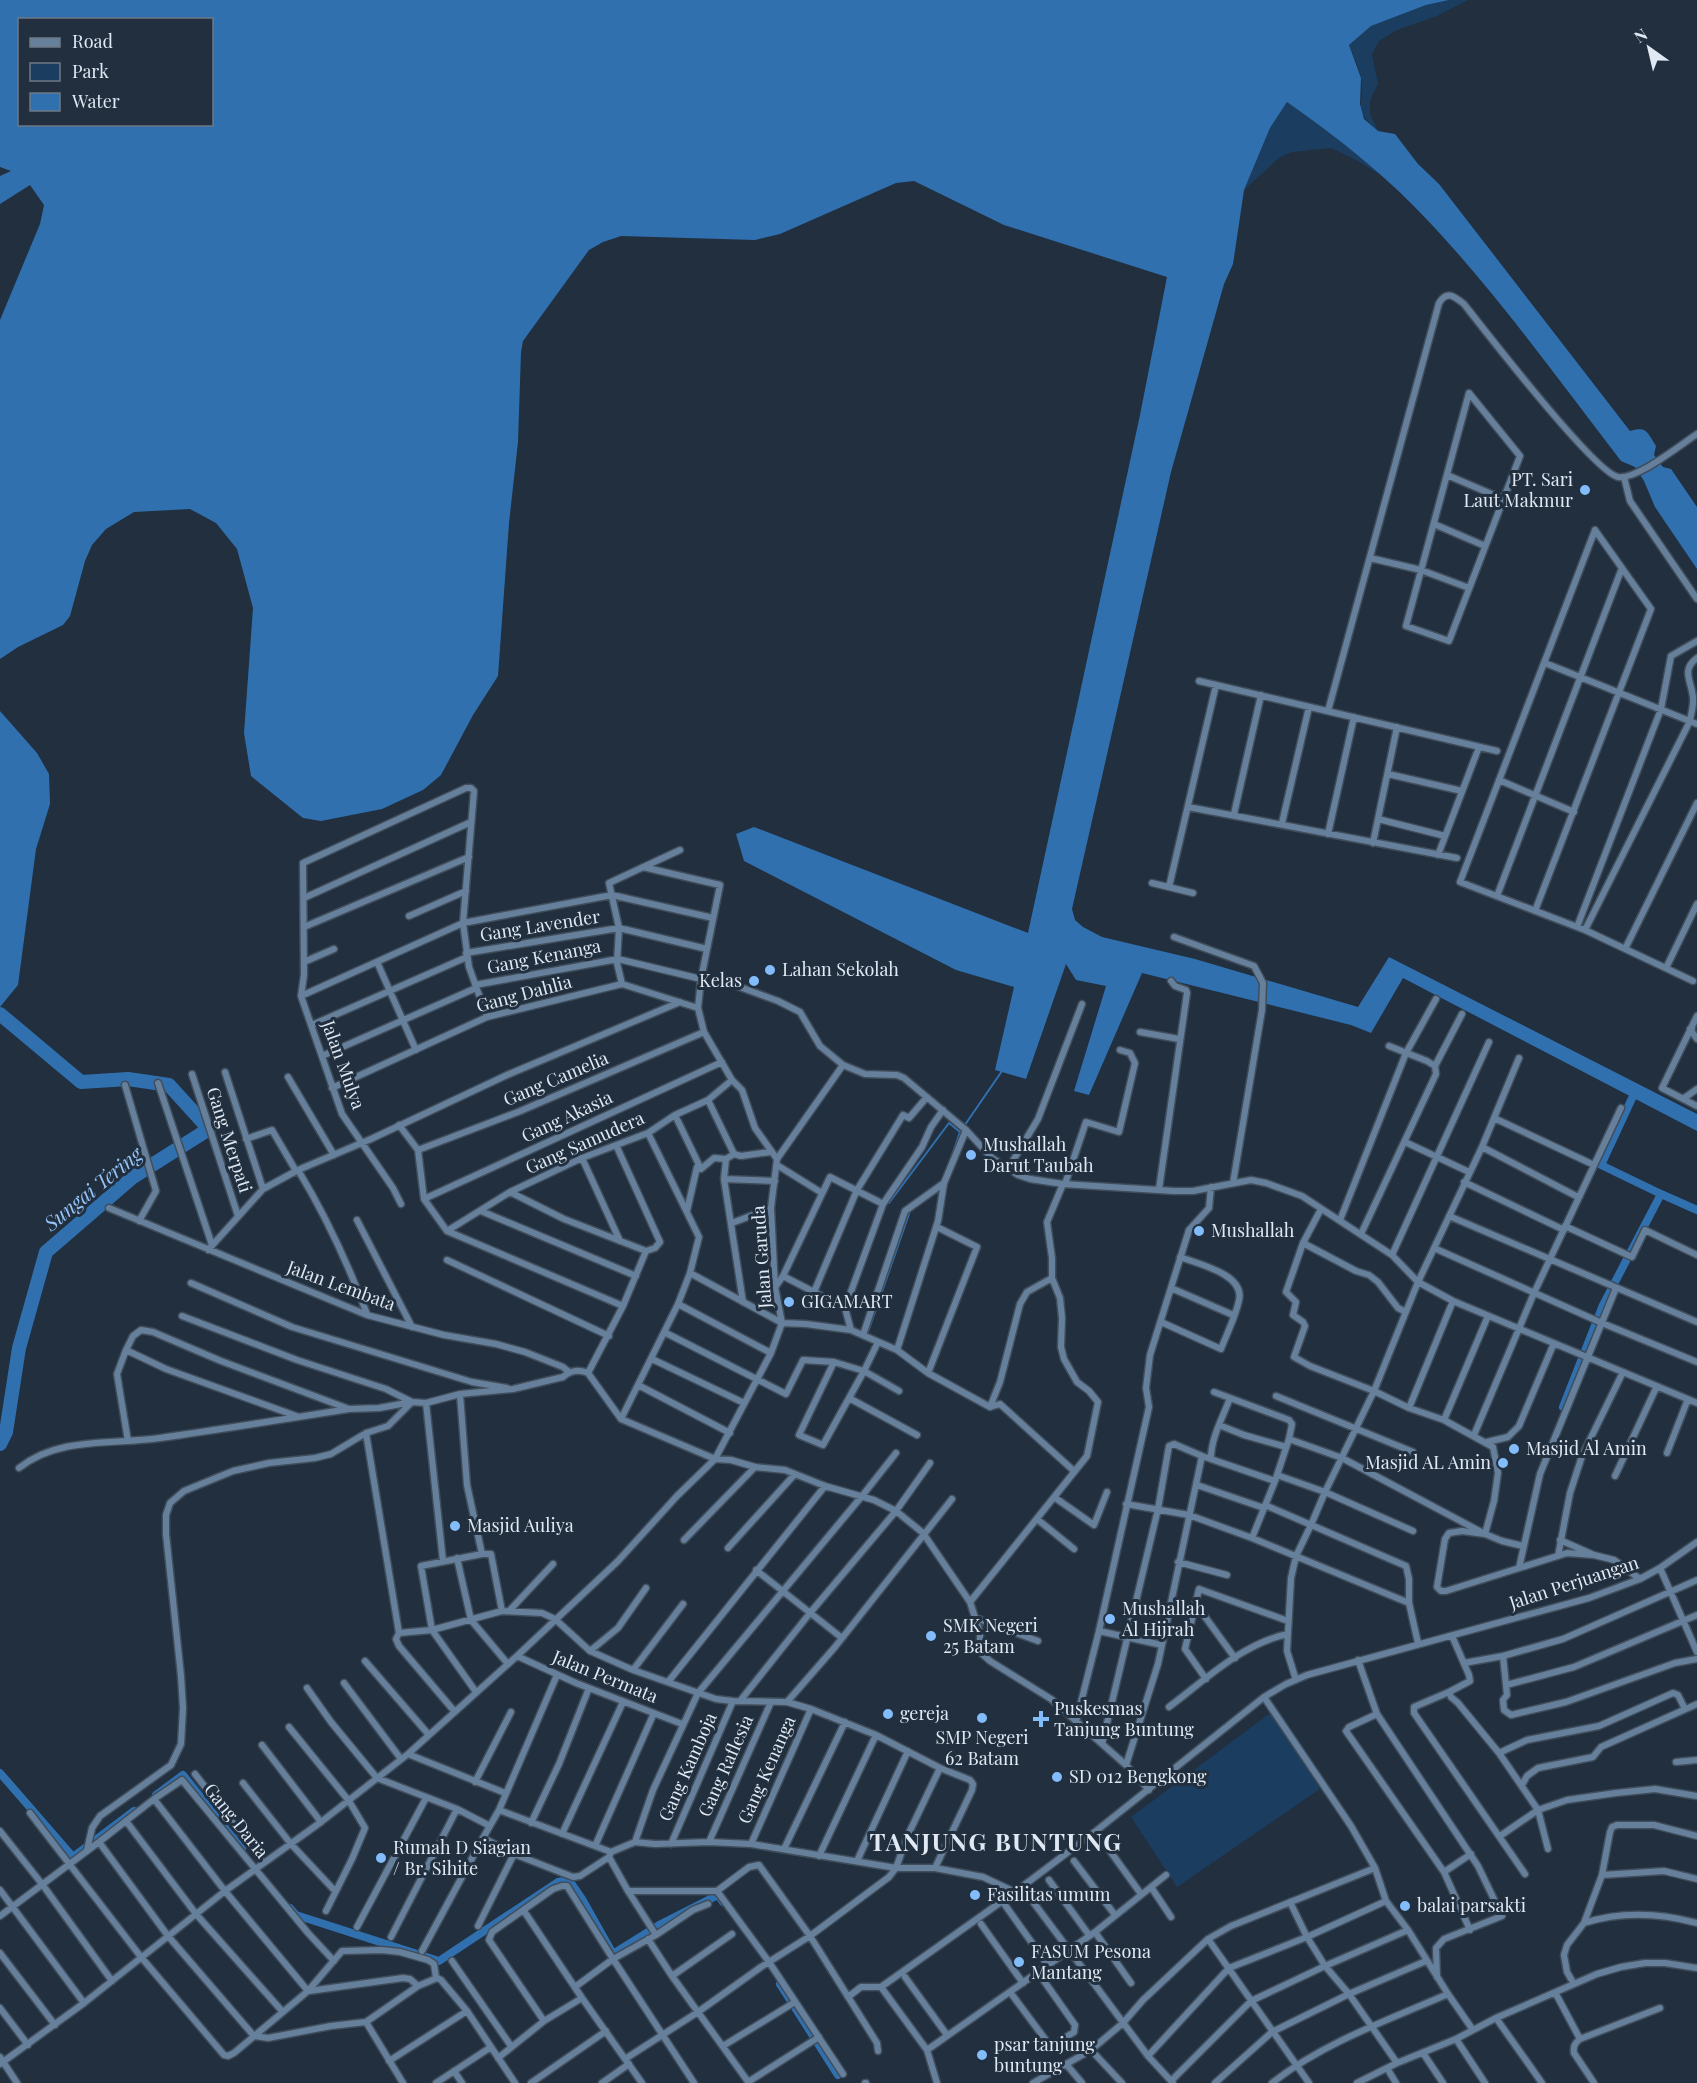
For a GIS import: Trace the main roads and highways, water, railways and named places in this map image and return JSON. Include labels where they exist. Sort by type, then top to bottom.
[{"type":"water","points":[[0,0],[1449,0],[1426,5],[1371,26],[1349,45],[1361,78],[1360,104],[1364,119],[1378,131],[1395,134],[1418,164],[1439,184],[1630,431],[1640,429],[1646,431],[1656,446],[1654,455],[1663,467],[1671,469],[1697,507],[1697,569],[1655,507],[1635,467],[1621,461],[1530,341],[1458,254],[1416,208],[1381,175],[1326,130],[1287,102],[1270,128],[1244,190],[1233,264],[1224,284],[1171,472],[1072,909],[1075,920],[1102,937],[1195,959],[1358,1007],[1389,957],[1697,1114],[1697,1131],[1403,978],[1371,1033],[1351,1025],[1142,973],[1089,1095],[1074,1091],[1106,986],[1076,980],[1066,964],[1026,1079],[995,1070],[1014,987],[956,970],[744,861],[736,834],[754,827],[1028,933],[1140,415],[1167,277],[1004,225],[914,181],[896,183],[780,234],[755,240],[621,236],[589,250],[523,341],[518,442],[509,523],[498,676],[473,715],[441,775],[423,790],[382,809],[321,821],[303,818],[251,776],[244,733],[253,608],[237,549],[216,523],[190,509],[134,512],[106,529],[92,545],[85,561],[70,616],[63,625],[18,647],[0,659],[0,320],[40,224],[44,205],[30,185],[0,204],[0,176],[11,171],[0,167]]},
{"type":"water","points":[[0,711],[37,753],[49,774],[50,804],[36,849],[18,985],[0,1007]]},
{"type":"waterway","name":"Sungai Tering","points":[[0,1014],[81,1082],[128,1079],[169,1085],[209,1129],[133,1177],[46,1252],[19,1348],[6,1432],[0,1444]]},
{"type":"waterway","points":[[950,1161],[960,1132],[1002,1071]]},
{"type":"waterway","points":[[1634,1094],[1601,1165],[1661,1194]]},
{"type":"waterway","points":[[864,1191],[889,1203],[949,1123],[960,1132]]},
{"type":"waterway","points":[[832,1175],[852,1185]]},
{"type":"waterway","points":[[1563,1407],[1603,1305],[1661,1194],[1697,1210]]},
{"type":"waterway","points":[[868,1332],[910,1211]]},
{"type":"waterway","points":[[0,1773],[73,1857],[134,1811]]},
{"type":"waterway","points":[[156,1795],[183,1775],[242,1849]]},
{"type":"waterway","points":[[290,1908],[296,1915],[439,1961],[558,1882],[569,1880],[613,1954],[661,1924],[718,1895],[723,1902]]},
{"type":"waterway","points":[[780,1984],[838,2075]]},
{"type":"place","name":"PT. Sari Laut Makmur","points":[[1585,490]]},
{"type":"place","name":"Lahan Sekolah","points":[[770,970]]},
{"type":"place","name":"Kelas","points":[[754,981]]},
{"type":"place","name":"Mushallah Darut Taubah","points":[[971,1155]]},
{"type":"place","name":"Mushallah","points":[[1199,1231]]},
{"type":"place","name":"GIGAMART","points":[[789,1302]]},
{"type":"place","name":"Masjid Al Amin","points":[[1514,1449]]},
{"type":"place","name":"Masjid AL Amin","points":[[1503,1463]]},
{"type":"place","name":"Masjid Auliya","points":[[455,1526]]},
{"type":"place","name":"Mushallah Al Hijrah","points":[[1110,1619]]},
{"type":"place","name":"SMK Negeri 25 Batam","points":[[931,1636]]},
{"type":"place","name":"gereja","points":[[888,1714]]},
{"type":"place","name":"SMP Negeri 62 Batam","points":[[982,1718]]},
{"type":"place","name":"Puskesmas Tanjung Buntung","points":[[1041,1719]]},
{"type":"place","name":"SD 012 Bengkong","points":[[1057,1777]]},
{"type":"place","name":"Rumah D Siagian / Br. Sihite","points":[[381,1858]]},
{"type":"place","name":"Fasilitas umum","points":[[975,1895]]},
{"type":"place","name":"balai parsakti","points":[[1405,1906]]},
{"type":"place","name":"FASUM Pesona Mantang","points":[[1019,1962]]},
{"type":"place","name":"psar tanjung buntung","points":[[982,2055]]},
{"type":"district","name":"TANJUNG BUNTUNG","points":[[996,1843]]}]
